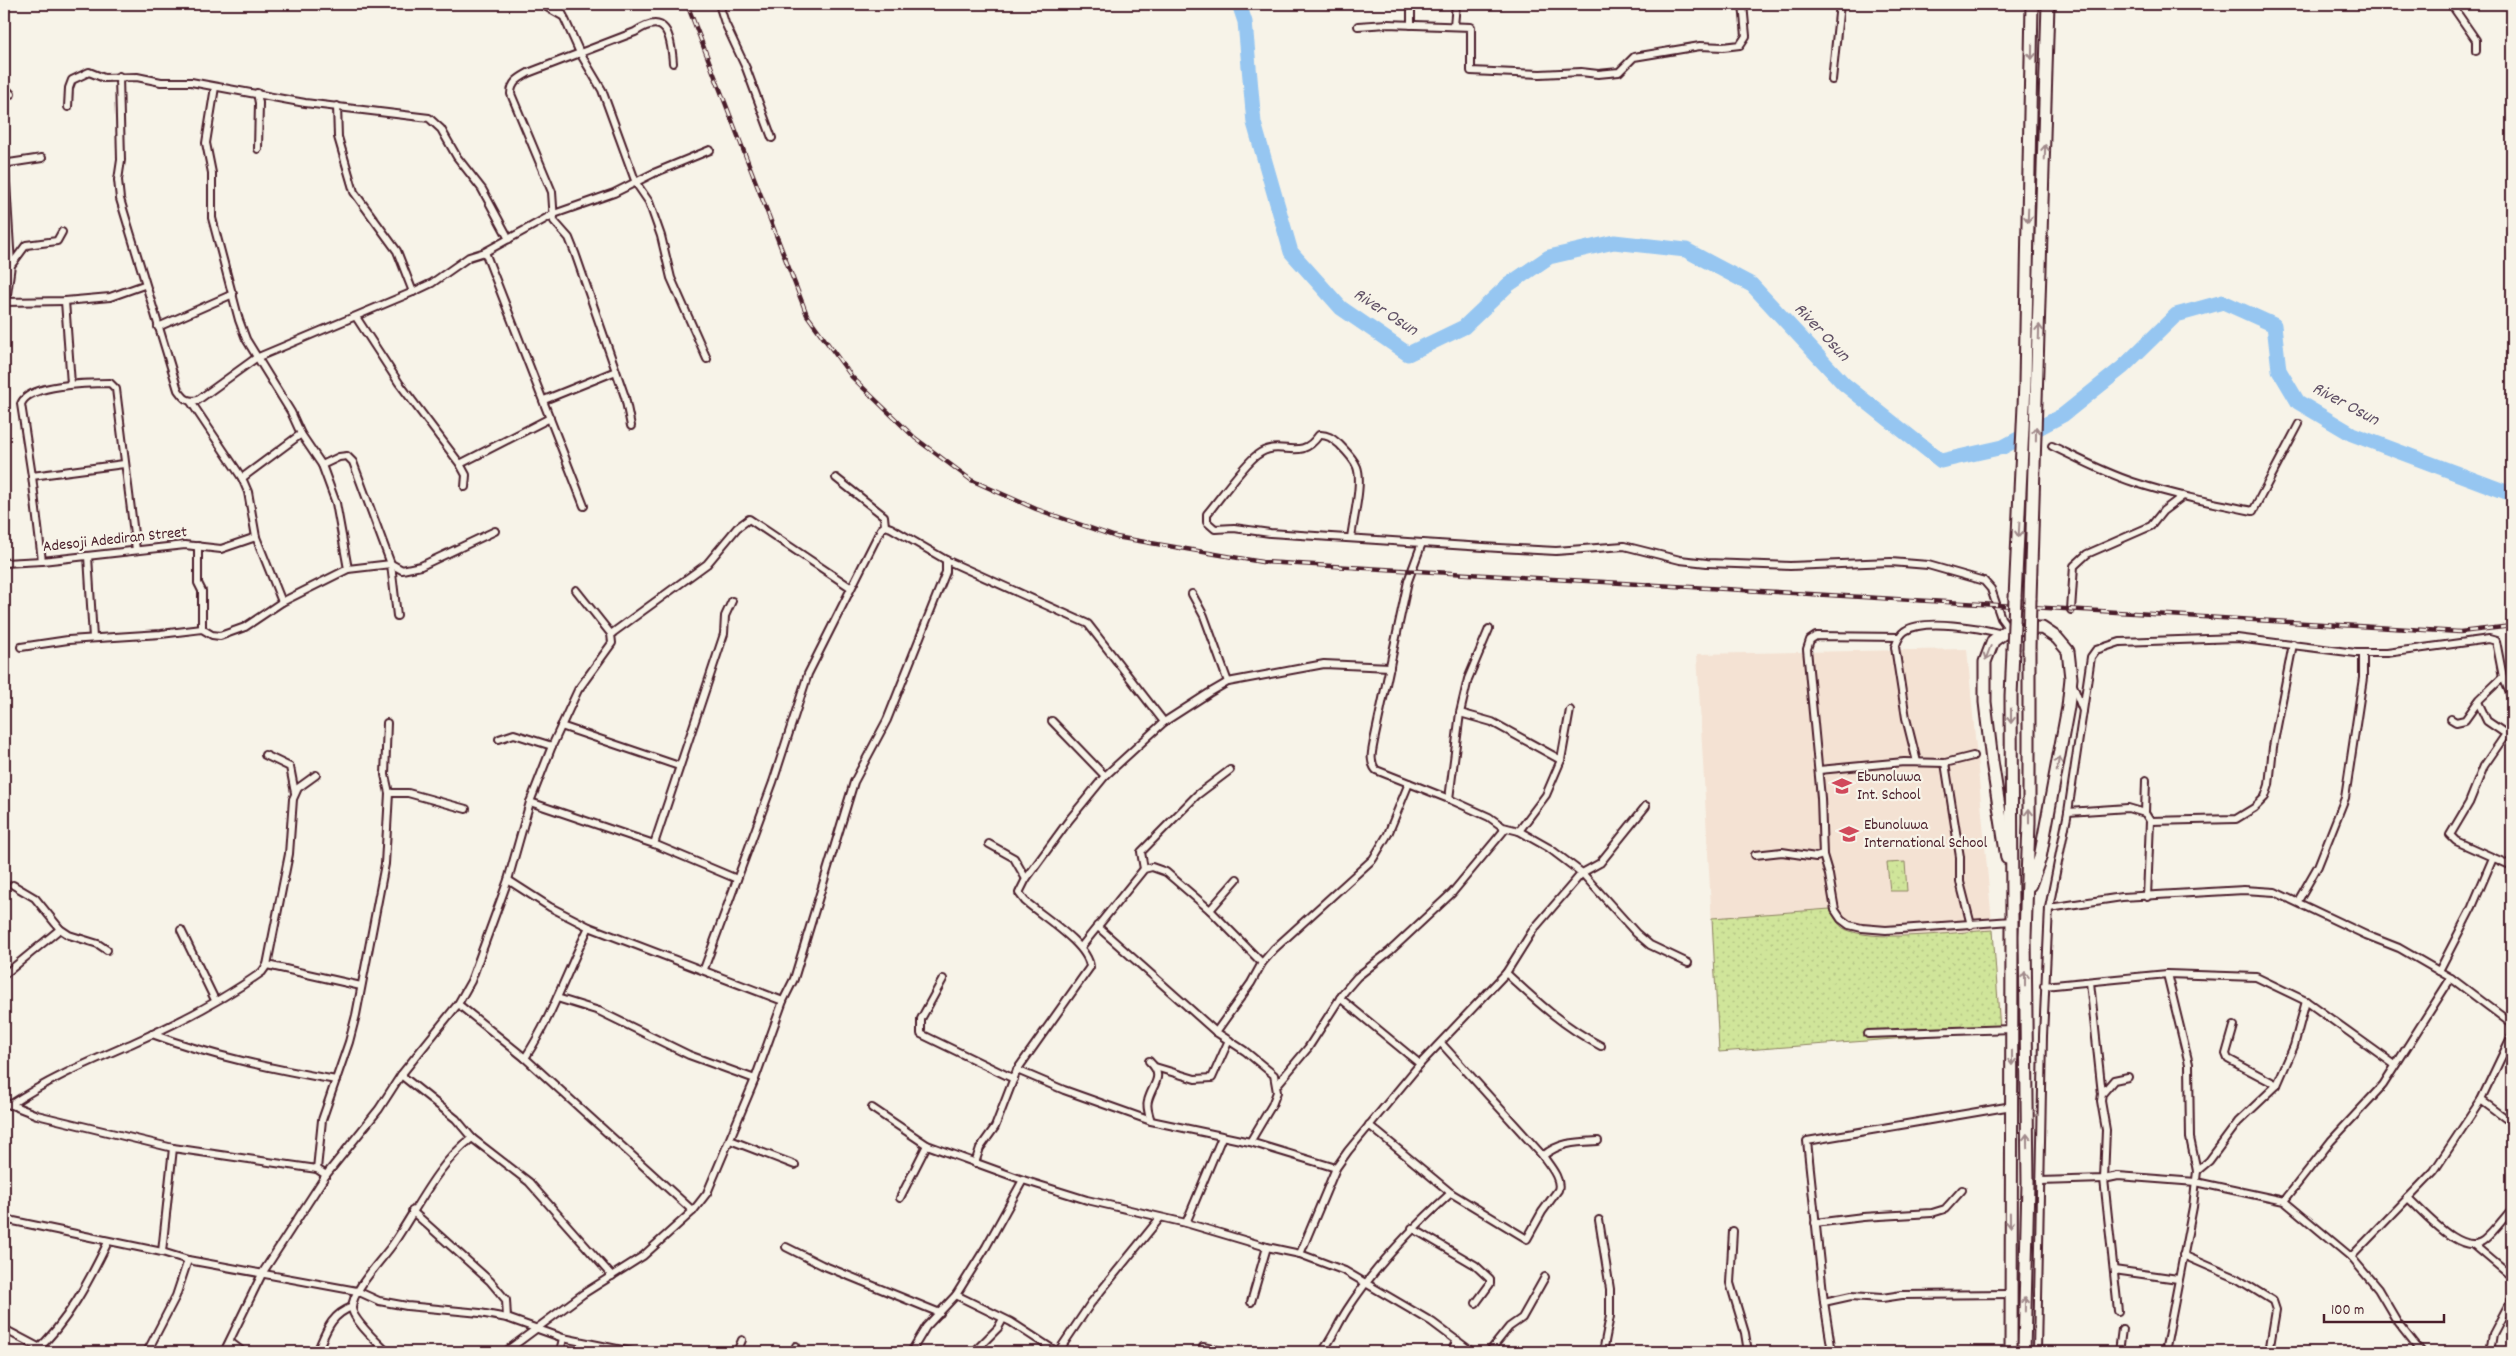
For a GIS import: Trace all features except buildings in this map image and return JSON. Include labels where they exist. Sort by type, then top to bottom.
[{"type":"highway","points":[[2010,1352],[2012,1106],[2011,696],[2025,384],[2032,4]]},
{"type":"highway","points":[[2024,1352],[2028,1182],[2025,993],[2029,823],[2029,649],[2048,4]]},
{"type":"highway","points":[[2012,879],[2002,836],[1985,702],[1985,662],[1993,641],[2006,631],[2042,628],[2057,638],[2068,651],[2070,678],[2068,707],[2040,858],[2026,896]]},
{"type":"street","points":[[541,4],[564,17]]},
{"type":"street","points":[[558,4],[580,53],[602,90],[636,182],[649,202],[661,236],[671,278],[707,359]]},
{"type":"street","points":[[719,4],[725,23],[746,68],[772,138]]},
{"type":"street","points":[[1410,25],[1412,4]]},
{"type":"street","points":[[1454,26],[1456,4]]},
{"type":"street","points":[[1358,26],[1470,27],[1471,71],[1540,74],[1581,72],[1598,74],[1619,72],[1634,56],[1692,47],[1740,45],[1746,36],[1744,4]]},
{"type":"street","points":[[1832,80],[1840,4]]},
{"type":"street","points":[[2451,4],[2476,40],[2476,51]]},
{"type":"street","points":[[631,426],[625,397],[569,238],[554,221],[552,192],[511,94],[511,88],[516,80],[528,73],[635,32],[650,24],[660,24],[669,36],[673,63]]},
{"type":"street","points":[[68,107],[69,88],[72,80],[77,76],[90,72],[104,78],[119,76],[215,87],[305,103],[429,118],[441,129],[457,157],[482,190],[510,239]]},
{"type":"street","points":[[119,76],[121,160],[118,180],[120,198],[144,285],[178,390],[185,399],[191,402],[242,478],[248,492],[256,537],[282,602]]},
{"type":"street","points":[[4,87],[11,94]]},
{"type":"street","points":[[215,87],[206,143],[212,173],[212,218],[246,339],[291,412],[301,434],[322,465],[336,503],[348,569]]},
{"type":"street","points":[[257,93],[259,103],[258,149]]},
{"type":"street","points":[[337,106],[338,137],[354,192],[397,251],[414,292]]},
{"type":"street","points":[[191,402],[198,400],[256,358],[414,292],[432,283],[469,257],[510,239],[554,214],[614,193],[710,150]]},
{"type":"street","points":[[42,158],[8,163],[5,166],[11,265],[5,302],[65,301],[110,297],[144,285]]},
{"type":"street","points":[[11,265],[26,245],[57,241],[62,232]]},
{"type":"street","points":[[484,252],[544,400],[584,506]]},
{"type":"street","points":[[158,327],[233,294]]},
{"type":"street","points":[[65,301],[71,384]]},
{"type":"street","points":[[356,317],[398,382],[460,464],[466,475],[466,487]]},
{"type":"street","points":[[544,400],[616,371]]},
{"type":"street","points":[[42,561],[21,404],[28,395],[71,384],[110,382],[114,385],[136,550]]},
{"type":"street","points":[[460,464],[550,418]]},
{"type":"street","points":[[2052,446],[2132,482],[2182,496],[2253,511],[2299,424]]},
{"type":"street","points":[[242,478],[301,434]]},
{"type":"street","points":[[1351,538],[1359,472],[1357,464],[1332,439],[1324,435],[1319,436],[1305,450],[1278,448],[1257,455],[1207,514],[1207,522],[1215,529],[1234,528],[1270,533],[1422,543],[1556,550],[1624,546],[1680,560],[1708,563],[1790,566],[1891,562],[1928,565],[1984,581],[1991,589],[2006,631],[1957,625],[1920,626],[1907,630],[1899,637],[1895,647],[1906,718],[1917,762]]},
{"type":"street","points":[[322,465],[347,456],[353,462],[391,564],[397,616]]},
{"type":"street","points":[[32,476],[124,464]]},
{"type":"street","points":[[836,478],[884,516],[885,526]]},
{"type":"street","points":[[2071,610],[2074,566],[2088,554],[2151,526],[2163,511],[2182,496]]},
{"type":"street","points":[[611,634],[707,564],[737,528],[749,519],[850,587]]},
{"type":"street","points":[[885,526],[946,560],[1088,624],[1164,722]]},
{"type":"street","points":[[704,969],[773,782],[808,674],[850,587],[881,529],[885,526]]},
{"type":"street","points":[[21,647],[68,640],[202,629],[212,635],[226,634],[245,627],[282,602],[348,569],[391,564],[402,570],[420,566],[495,531]]},
{"type":"street","name":"Adesoji Adediran Street","points":[[4,563],[42,561],[136,550],[198,546],[206,549],[221,549],[256,537]]},
{"type":"street","points":[[1422,543],[1408,581],[1390,667],[1371,761],[1376,770],[1449,798],[1506,828],[1519,831],[1549,848],[1582,872],[1636,933],[1650,945],[1688,963]]},
{"type":"street","points":[[198,546],[198,583],[202,591],[202,629]]},
{"type":"street","points":[[88,556],[93,638]]},
{"type":"street","points":[[505,1352],[643,1256],[693,1211],[707,1193],[755,1079],[783,1000],[794,979],[854,782],[887,720],[946,572],[946,560]]},
{"type":"street","points":[[224,1352],[263,1272],[326,1175],[379,1109],[401,1075],[458,1004],[471,981],[508,880],[530,802],[552,746],[578,690],[612,643],[611,634],[576,590]]},
{"type":"street","points":[[1192,594],[1204,616],[1228,682]]},
{"type":"street","points":[[654,844],[724,634],[725,616],[732,602]]},
{"type":"street","points":[[1449,798],[1460,713],[1468,679],[1489,629]]},
{"type":"street","points":[[1899,637],[1816,636],[1810,640],[1807,649],[1823,823],[1823,855],[1829,875],[1835,910],[1840,919],[1849,925],[1886,930],[2012,921]]},
{"type":"street","points":[[2036,1352],[2044,986],[2049,908],[2068,812],[2091,657],[2096,650],[2120,642],[2237,638],[2363,653],[2387,653],[2489,639],[2496,641],[2503,676],[2512,698]]},
{"type":"street","points":[[2150,821],[2236,818],[2245,815],[2265,797],[2293,644]]},
{"type":"street","points":[[2298,901],[2318,866],[2345,798],[2363,678],[2363,653]]},
{"type":"street","points":[[975,1163],[980,1148],[995,1127],[1018,1070],[1090,967],[1089,961],[1081,947],[1021,897],[1019,893],[1026,879],[1069,820],[1105,776],[1164,722],[1228,682],[1324,664],[1390,667]]},
{"type":"street","points":[[2451,719],[2456,722],[2465,720],[2478,702],[2503,676]]},
{"type":"street","points":[[2070,678],[2083,712]]},
{"type":"street","points":[[2478,702],[2487,721],[2506,734],[2484,766],[2469,803],[2450,835],[2456,841],[2512,866]]},
{"type":"street","points":[[1519,831],[1546,795],[1562,760],[1570,710]]},
{"type":"street","points":[[1460,713],[1492,722],[1562,760]]},
{"type":"street","points":[[1052,721],[1105,776]]},
{"type":"street","points":[[317,1169],[322,1120],[349,1042],[385,864],[389,793],[385,775],[386,723]]},
{"type":"street","points":[[561,726],[679,766]]},
{"type":"street","points":[[498,739],[514,734],[552,746]]},
{"type":"street","points":[[7,1104],[72,1068],[152,1034],[254,977],[267,965],[286,870],[295,793],[290,767],[265,755]]},
{"type":"street","points":[[1818,770],[1917,762],[1945,763],[1972,756]]},
{"type":"street","points":[[1945,763],[1960,857],[1960,882],[1971,925]]},
{"type":"street","points":[[1144,869],[1141,852],[1197,795],[1230,770]]},
{"type":"street","points":[[295,793],[298,788],[316,775]]},
{"type":"street","points":[[2146,780],[2145,813],[2150,821],[2147,896]]},
{"type":"street","points":[[1216,1032],[1251,983],[1262,963],[1295,928],[1373,859],[1388,834],[1409,783]]},
{"type":"street","points":[[389,793],[408,793],[466,809]]},
{"type":"street","points":[[530,802],[654,844],[737,879]]},
{"type":"street","points":[[1300,1254],[1336,1168],[1369,1125],[1420,1064],[1506,973],[1533,930],[1582,872],[1600,864],[1646,806]]},
{"type":"street","points":[[2068,812],[2128,808],[2145,813]]},
{"type":"street","points":[[1250,1142],[1272,1105],[1277,1084],[1308,1048],[1340,998],[1358,977],[1390,951],[1452,893],[1506,828]]},
{"type":"street","points":[[989,844],[1014,858],[1026,879]]},
{"type":"street","points":[[1755,855],[1782,852],[1816,856],[1823,855]]},
{"type":"street","points":[[2439,971],[2472,907],[2493,858]]},
{"type":"street","points":[[1081,947],[1144,869],[1152,867],[1166,872],[1210,910],[1262,963]]},
{"type":"street","points":[[1210,910],[1237,879]]},
{"type":"street","points":[[508,880],[550,907],[589,927],[783,1000]]},
{"type":"street","points":[[13,885],[35,898],[60,929],[69,935],[98,944],[107,950]]},
{"type":"street","points":[[2049,908],[2094,900],[2147,896],[2258,889],[2275,892],[2298,901],[2366,936],[2399,948],[2451,978],[2512,1024]]},
{"type":"street","points":[[1097,926],[1216,1032],[1274,1075],[1277,1084]]},
{"type":"street","points":[[525,1058],[543,1031],[568,970],[589,927]]},
{"type":"street","points":[[4,975],[60,929]]},
{"type":"street","points":[[181,930],[215,1000]]},
{"type":"street","points":[[267,965],[361,986]]},
{"type":"street","points":[[1506,973],[1558,1020],[1579,1035],[1601,1046]]},
{"type":"street","points":[[2044,986],[2167,974],[2256,977],[2306,1001],[2395,1065]]},
{"type":"street","points":[[2165,1352],[2197,1171],[2190,1138],[2190,1064],[2167,974]]},
{"type":"street","points":[[2284,1201],[2330,1142],[2383,1085],[2451,978]]},
{"type":"street","points":[[942,979],[921,1019],[921,1034],[1014,1079]]},
{"type":"street","points":[[2090,982],[2102,1094],[2101,1101],[2106,1130],[2104,1179],[2118,1311]]},
{"type":"street","points":[[557,998],[599,1011],[689,1055],[755,1079]]},
{"type":"street","points":[[1340,998],[1420,1064]]},
{"type":"street","points":[[2197,1171],[2209,1161],[2238,1122],[2277,1085],[2294,1046],[2306,1001]]},
{"type":"street","points":[[458,1004],[525,1058],[693,1211]]},
{"type":"street","points":[[2234,1026],[2226,1054],[2228,1059],[2277,1085]]},
{"type":"street","points":[[1868,1034],[2012,1029]]},
{"type":"street","points":[[152,1034],[182,1045],[293,1072],[336,1080]]},
{"type":"street","points":[[2351,1257],[2434,1171],[2481,1100],[2512,1035]]},
{"type":"street","points":[[1149,1061],[1155,1067],[1195,1079],[1212,1078],[1229,1040]]},
{"type":"street","points":[[1369,1125],[1451,1193],[1527,1239],[1542,1212],[1560,1186],[1543,1156],[1441,1043]]},
{"type":"street","points":[[1151,1121],[1148,1102],[1157,1083],[1155,1067]]},
{"type":"street","points":[[1018,1070],[1064,1090],[1151,1121],[1250,1142],[1336,1168]]},
{"type":"street","points":[[401,1075],[456,1119],[472,1138],[529,1182],[612,1276]]},
{"type":"street","points":[[2102,1094],[2114,1080],[2128,1077]]},
{"type":"street","points":[[2481,1100],[2512,1123]]},
{"type":"street","points":[[7,1104],[70,1124],[173,1148],[317,1169],[326,1175]]},
{"type":"street","points":[[1832,1352],[1824,1302],[1806,1144],[1810,1139],[2012,1106]]},
{"type":"street","points":[[872,1108],[927,1145],[1023,1180],[1087,1200],[1186,1223],[1267,1247],[1300,1254],[1345,1271],[1424,1317],[1472,1352]]},
{"type":"street","points":[[1186,1223],[1222,1137]]},
{"type":"street","points":[[387,1352],[364,1327],[352,1307],[357,1291],[393,1243],[412,1211],[459,1148],[472,1138]]},
{"type":"street","points":[[730,1140],[795,1165]]},
{"type":"street","points":[[1543,1156],[1550,1150],[1564,1144],[1598,1142]]},
{"type":"street","points":[[900,1198],[927,1145]]},
{"type":"street","points":[[162,1252],[173,1148]]},
{"type":"street","points":[[2040,1181],[2104,1179],[2118,1176],[2196,1182],[2284,1201],[2351,1257],[2378,1289],[2398,1323],[2421,1352]]},
{"type":"street","points":[[911,1352],[926,1327],[956,1295],[986,1248],[1023,1180]]},
{"type":"street","points":[[1815,1223],[1863,1217],[1932,1213],[1945,1209],[1962,1190]]},
{"type":"street","points":[[1322,1352],[1366,1283],[1412,1228],[1451,1193]]},
{"type":"street","points":[[2408,1198],[2454,1239],[2460,1243],[2474,1245],[2512,1277]]},
{"type":"street","points":[[2474,1245],[2483,1241],[2512,1209]]},
{"type":"street","points":[[412,1211],[490,1281],[506,1300],[507,1318]]},
{"type":"street","points":[[956,1295],[1003,1319],[1057,1352],[1086,1311],[1160,1218]]},
{"type":"street","points":[[4,1219],[162,1252],[188,1260],[263,1272],[357,1291],[388,1302],[507,1318],[535,1330],[562,1338],[632,1352]]},
{"type":"street","points":[[1599,1220],[1610,1289],[1610,1316],[1603,1352]]},
{"type":"street","points":[[1412,1228],[1475,1265],[1490,1279],[1490,1284],[1476,1303]]},
{"type":"street","points":[[1733,1231],[1730,1283],[1745,1333],[1748,1352]]},
{"type":"street","points":[[4,1329],[37,1350],[69,1312],[93,1273],[108,1242]]},
{"type":"street","points":[[786,1247],[822,1265],[940,1313]]},
{"type":"street","points":[[1251,1302],[1267,1247]]},
{"type":"street","points":[[2183,1255],[2236,1278],[2273,1301],[2276,1310],[2269,1352]]},
{"type":"street","points":[[147,1352],[176,1296],[188,1260]]},
{"type":"street","points":[[2114,1270],[2178,1279]]},
{"type":"street","points":[[1489,1352],[1509,1327],[1522,1318],[1545,1277]]},
{"type":"street","points":[[1824,1302],[1851,1296],[1882,1298],[1902,1295],[2011,1294]]},
{"type":"street","points":[[2490,1352],[2492,1334],[2512,1298]]},
{"type":"street","points":[[317,1352],[339,1312],[352,1307]]},
{"type":"street","points":[[974,1352],[998,1328],[1003,1319]]},
{"type":"street","points":[[2119,1352],[2122,1329]]},
{"type":"street","points":[[560,1352],[562,1338]]},
{"type":"street","points":[[737,1352],[742,1340]]},
{"type":"street","points":[[1451,1352],[1457,1340]]},
{"type":"street","points":[[230,1342],[242,1352]]},
{"type":"street","points":[[2412,1342],[2412,1352]]},
{"type":"street","points":[[1203,1347],[1227,1352]]},
{"type":"shaded area","name":"Ebunoluwa Int. School","points":[[1967,649],[2002,1032],[1719,1052],[1697,654]]},
{"type":"green space","points":[[1905,862],[1907,891],[1890,891],[1887,863]]},
{"type":"green space","points":[[1830,909],[1843,928],[1864,934],[1900,936],[1993,930],[2000,1031],[1719,1052],[1712,918]]},
{"type":"waterway","name":"River Osun","points":[[1239,4],[1245,22],[1254,123],[1291,252],[1341,308],[1408,354],[1464,327],[1508,285],[1549,257],[1614,242],[1686,250],[1752,285],[1844,384],[1941,461],[2003,447],[2063,415],[2123,367],[2176,315],[2223,302],[2274,325],[2279,370],[2298,402],[2352,434],[2509,493],[2512,492]]},
{"type":"railway","points":[[687,4],[807,315],[852,377],[915,438],[971,480],[1036,509],[1116,537],[1262,562],[2460,632],[2512,626]]},
{"type":"place","name":"Ebunoluwa Int. School","points":[[1842,786]]},
{"type":"place","name":"Ebunoluwa International School","points":[[1849,834]]}]
